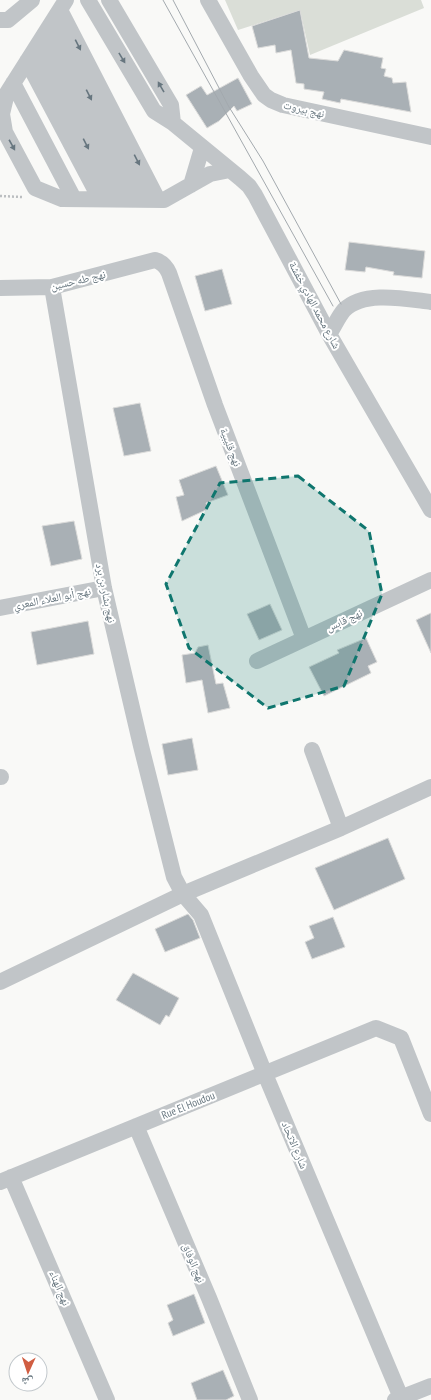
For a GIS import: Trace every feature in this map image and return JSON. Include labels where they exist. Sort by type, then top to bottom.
[{"type":"street","points":[[3,24],[32,0]]},
{"type":"street","name":"شارع محمد الهادي خفشة","points":[[88,0],[154,111],[173,123],[249,186],[256,195],[329,334],[431,510]]},
{"type":"street","points":[[109,0],[171,104],[173,123]]},
{"type":"street","name":"نهج بيروت","points":[[208,0],[251,76],[264,95],[271,100],[283,105],[431,137]]},
{"type":"street","points":[[52,23],[17,77],[2,114],[5,132],[35,188],[109,199],[164,200],[210,174],[230,170]]},
{"type":"street","points":[[52,23],[109,199]]},
{"type":"street","points":[[52,23],[109,199]]},
{"type":"street","points":[[17,77],[109,199]]},
{"type":"street","points":[[17,77],[109,199]]},
{"type":"street","points":[[191,185],[202,148]]},
{"type":"street","name":"نهج طه حسين","points":[[0,288],[52,287],[155,260]]},
{"type":"street","name":"نهج قليبية","points":[[155,260],[161,262],[170,273],[215,405],[304,639]]},
{"type":"street","name":"نهج بشار بن برد","points":[[52,287],[104,588],[141,746],[174,877],[183,894]]},
{"type":"street","points":[[329,334],[343,311],[350,305],[364,300],[381,297],[431,302]]},
{"type":"street","name":"نهج قابس","points":[[257,661],[431,580]]},
{"type":"street","name":"نهج أبو العلاء المعري","points":[[0,608],[104,588]]},
{"type":"street","points":[[312,750],[341,828]]},
{"type":"street","points":[[0,982],[183,894],[341,828],[431,787]]},
{"type":"street","name":"شارع الاتحاد","points":[[183,894],[201,915],[265,1074],[400,1399]]},
{"type":"street","name":"Rue El Houdou","points":[[6,1179],[376,1028],[401,1038],[431,1114]]},
{"type":"street","name":"نهج الوفاق","points":[[136,1126],[209,1298],[250,1400]]},
{"type":"street","name":"نهج الهناء","points":[[6,1179],[107,1400]]},
{"type":"street","points":[[400,1399],[431,1386]]},
{"type":"highlighted area","points":[[298,476],[369,531],[382,594],[344,686],[268,708],[189,648],[166,584],[220,483]]},
{"type":"shaded area","points":[[225,0],[421,0],[424,8],[310,55],[300,10],[238,30]]},
{"type":"building","points":[[300,10],[309,58],[338,61],[344,50],[383,58],[381,68],[386,69],[384,76],[392,78],[393,83],[406,82],[411,112],[341,99],[340,103],[322,99],[324,92],[304,89],[304,84],[296,83],[291,50],[276,53],[275,45],[258,48],[252,26]]},
{"type":"building","points":[[238,78],[252,104],[237,111],[234,106],[219,121],[207,128],[186,95],[201,86],[207,95]]},
{"type":"building","points":[[349,242],[425,251],[422,278],[393,275],[394,272],[366,267],[365,272],[345,270]]},
{"type":"building","points":[[222,269],[232,304],[205,311],[195,276]]},
{"type":"building","points":[[140,403],[151,451],[124,456],[113,408]]},
{"type":"building","points":[[216,466],[228,495],[206,503],[208,509],[182,521],[176,497],[184,495],[179,480]]},
{"type":"building","points":[[74,521],[82,559],[51,566],[42,526]]},
{"type":"building","points":[[270,604],[282,630],[259,640],[247,614]]},
{"type":"building","points":[[431,613],[431,653],[416,620]]},
{"type":"building","points":[[88,621],[94,654],[37,665],[31,632]]},
{"type":"building","points":[[366,638],[377,662],[368,666],[371,673],[324,696],[309,667],[339,653],[337,650]]},
{"type":"building","points":[[208,645],[216,684],[223,683],[230,708],[208,713],[202,680],[186,683],[182,655],[195,653],[198,647]]},
{"type":"building","points":[[192,738],[198,770],[168,775],[162,744]]},
{"type":"building","points":[[388,838],[405,879],[334,910],[315,868]]},
{"type":"building","points":[[188,914],[193,920],[200,938],[165,952],[155,929]]},
{"type":"building","points":[[333,917],[345,947],[312,959],[305,942],[314,938],[309,926]]},
{"type":"building","points":[[133,973],[179,998],[169,1017],[166,1015],[160,1025],[116,1000]]},
{"type":"building","points":[[194,1294],[205,1323],[173,1336],[168,1323],[173,1320],[167,1305]]},
{"type":"building","points":[[223,1370],[234,1396],[226,1400],[197,1400],[191,1383]]},
{"type":"tram line","points":[[163,0],[333,306]]},
{"type":"tram line","points":[[173,0],[229,107],[263,161],[341,304]]}]
